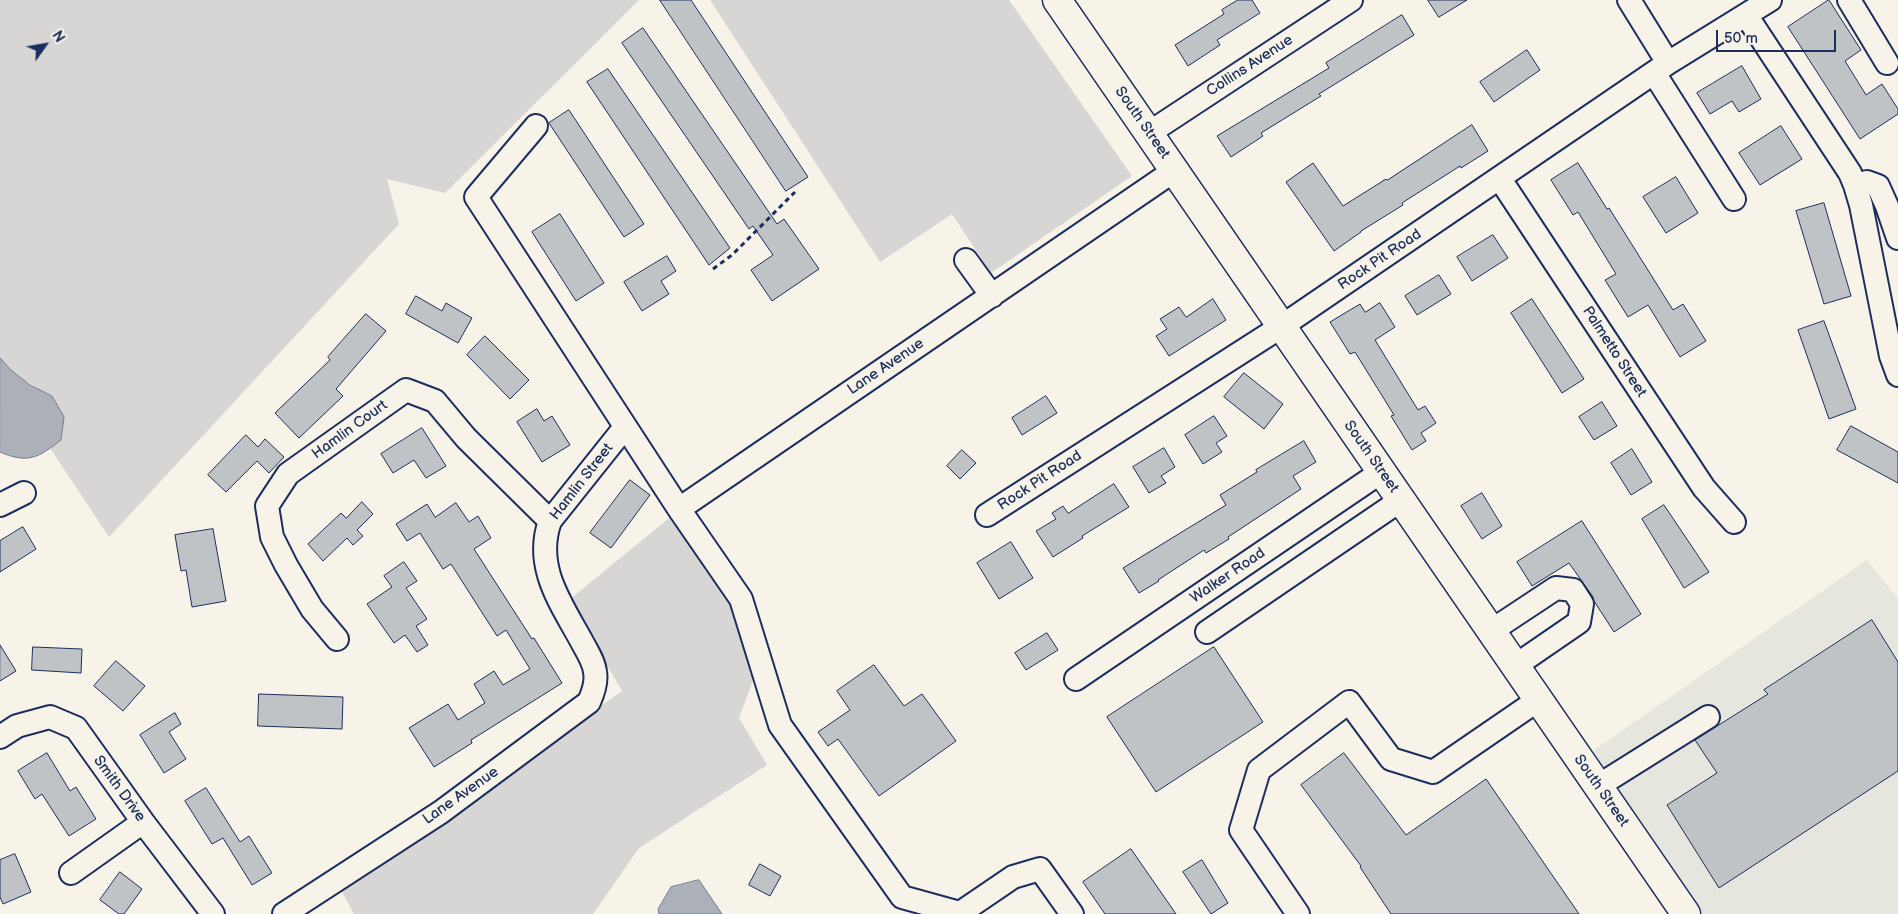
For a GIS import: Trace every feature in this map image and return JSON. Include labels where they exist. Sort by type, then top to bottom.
[{"type":"main road","name":"South Street","points":[[1057,0],[1686,914]]},
{"type":"street","name":"Collins Avenue","points":[[1149,133],[1351,0]]},
{"type":"street","points":[[1629,0],[1661,68],[1734,199]]},
{"type":"street","points":[[1849,0],[1887,63]]},
{"type":"street","points":[[1760,5],[1855,185],[1861,205],[1891,356],[1898,375]]},
{"type":"street","name":"Rock Pit Road","points":[[987,515],[1282,326],[1661,68],[1760,5]]},
{"type":"street","points":[[536,126],[476,197],[679,509],[741,599],[780,726],[902,897],[960,913],[1012,877],[1040,868],[1072,914]]},
{"type":"street","name":"Lane Avenue","points":[[679,509],[1175,170]]},
{"type":"street","name":"Palmetto Street","points":[[1500,179],[1704,488],[1734,522]]},
{"type":"street","points":[[1855,185],[1867,182],[1878,186],[1888,206],[1898,238]]},
{"type":"street","points":[[966,260],[992,296]]},
{"type":"street","name":"Hamlin Court","points":[[337,639],[312,610],[286,566],[272,537],[267,506],[288,474],[406,390],[436,401],[466,438],[550,521]]},
{"type":"street","name":"Hamlin Street","points":[[587,651],[553,590],[546,566],[546,534],[550,521],[625,427]]},
{"type":"street","name":"Walker Road","points":[[1076,679],[1381,472]]},
{"type":"street","points":[[0,505],[24,493]]},
{"type":"street","points":[[1207,632],[1401,500]]},
{"type":"street","points":[[1491,631],[1556,588],[1573,590],[1582,604],[1579,622],[1515,666]]},
{"type":"street","name":"Lane Avenue","points":[[284,914],[441,812],[589,702],[595,683],[595,670],[587,651]]},
{"type":"street","points":[[1298,914],[1241,830],[1259,770],[1349,702],[1391,759],[1432,772],[1538,700]]},
{"type":"street","name":"Smith Drive","points":[[0,737],[17,726],[50,717],[76,728],[143,822],[213,914]]},
{"type":"street","points":[[1598,786],[1708,717]]},
{"type":"street","points":[[71,874],[143,822]]},
{"type":"path","points":[[713,270],[732,255],[794,192]]},
{"type":"shaded area","points":[[0,0],[639,0],[445,193],[387,179],[399,224],[109,537],[50,448],[61,440],[52,396],[24,380],[0,358]]},
{"type":"shaded area","points":[[710,0],[1009,0],[1132,176],[991,273],[952,214],[880,262]]},
{"type":"shaded area","points":[[0,358],[11,370],[30,385],[52,396],[64,417],[61,440],[39,455],[18,458],[0,452]]},
{"type":"shaded area","points":[[674,514],[766,645],[739,718],[767,765],[639,848],[593,914],[354,914],[341,890],[622,691],[569,600]]},
{"type":"shaded area","points":[[1867,560],[1898,599],[1898,914],[1698,914],[1593,751]]},
{"type":"shaded area","points":[[699,880],[722,914],[659,914],[658,909],[671,887]]},
{"type":"building","points":[[660,0],[691,0],[808,177],[786,191]]},
{"type":"building","points":[[1238,0],[1252,0],[1260,13],[1217,40],[1220,45],[1188,66],[1175,45],[1224,14],[1222,10]]},
{"type":"building","points":[[1428,0],[1467,0],[1439,17]]},
{"type":"building","points":[[1829,0],[1861,50],[1845,61],[1866,95],[1882,84],[1898,109],[1898,114],[1860,139],[1788,27]]},
{"type":"building","points":[[1402,15],[1414,35],[1319,94],[1321,96],[1261,133],[1263,136],[1231,157],[1217,136],[1329,68],[1326,63]]},
{"type":"building","points":[[643,28],[777,224],[784,219],[819,269],[772,301],[751,270],[773,255],[753,226],[749,229],[622,43]]},
{"type":"building","points":[[1527,50],[1540,70],[1494,102],[1480,82]]},
{"type":"building","points":[[1742,66],[1761,99],[1739,112],[1732,101],[1710,114],[1697,93]]},
{"type":"building","points":[[608,69],[730,248],[709,265],[587,82]]},
{"type":"building","points":[[569,110],[644,224],[624,237],[549,123]]},
{"type":"building","points":[[1472,125],[1488,151],[1461,168],[1460,166],[1402,203],[1403,205],[1361,231],[1334,251],[1286,182],[1313,163],[1343,206]]},
{"type":"building","points":[[1781,126],[1802,159],[1760,185],[1739,153]]},
{"type":"building","points":[[1578,163],[1607,209],[1609,208],[1673,310],[1683,304],[1706,341],[1680,357],[1648,305],[1628,317],[1605,280],[1616,274],[1578,212],[1573,215],[1551,180]]},
{"type":"building","points":[[1676,177],[1698,213],[1666,233],[1643,197]]},
{"type":"building","points":[[1824,203],[1851,296],[1824,304],[1796,211]]},
{"type":"building","points":[[560,214],[604,283],[576,301],[532,232]]},
{"type":"building","points":[[1493,235],[1508,258],[1472,281],[1457,257]]},
{"type":"building","points":[[667,256],[676,271],[661,281],[669,294],[642,311],[624,282]]},
{"type":"building","points":[[1439,275],[1451,294],[1417,315],[1405,296]]},
{"type":"building","points":[[416,296],[442,311],[446,303],[472,318],[458,343],[406,314]]},
{"type":"building","points":[[1213,299],[1226,320],[1169,356],[1156,336],[1167,329],[1160,319],[1179,307],[1186,317]]},
{"type":"building","points":[[1532,299],[1584,379],[1562,393],[1511,313]]},
{"type":"building","points":[[1380,303],[1395,327],[1375,340],[1418,410],[1425,406],[1436,423],[1421,433],[1426,441],[1412,450],[1391,416],[1394,415],[1355,352],[1350,354],[1330,322],[1360,304],[1365,312]]},
{"type":"building","points":[[366,314],[386,331],[336,389],[343,396],[299,438],[275,413],[330,360],[328,357]]},
{"type":"building","points":[[1824,321],[1856,409],[1829,419],[1798,330]]},
{"type":"building","points":[[485,336],[529,380],[510,399],[467,355]]},
{"type":"building","points":[[1244,373],[1283,404],[1264,429],[1224,397]]},
{"type":"building","points":[[1046,396],[1057,413],[1022,435],[1012,418]]},
{"type":"building","points":[[1602,402],[1617,426],[1594,440],[1579,417]]},
{"type":"building","points":[[537,409],[544,421],[552,416],[570,445],[542,462],[517,422]]},
{"type":"building","points":[[1214,416],[1227,436],[1216,443],[1222,452],[1203,464],[1185,435]]},
{"type":"building","points":[[1851,426],[1898,452],[1898,483],[1837,450]]},
{"type":"building","points":[[422,428],[446,466],[426,478],[414,460],[393,473],[381,454]]},
{"type":"building","points":[[246,435],[258,447],[265,439],[284,457],[269,473],[257,461],[226,492],[208,475]]},
{"type":"building","points":[[1304,441],[1316,462],[1293,476],[1301,489],[1228,537],[1229,539],[1206,553],[1204,550],[1139,593],[1123,568],[1226,505],[1220,495],[1257,472],[1256,470]]},
{"type":"building","points":[[1164,448],[1175,467],[1161,476],[1166,483],[1149,493],[1133,467]]},
{"type":"building","points":[[1632,449],[1652,482],[1631,495],[1611,463]]},
{"type":"building","points":[[962,450],[976,463],[960,479],[947,466]]},
{"type":"building","points":[[630,480],[650,495],[611,548],[590,533]]},
{"type":"building","points":[[1114,484],[1129,507],[1082,536],[1083,538],[1053,557],[1036,531],[1056,519],[1052,513],[1063,506],[1068,513]]},
{"type":"building","points":[[1482,493],[1502,526],[1482,539],[1461,506]]},
{"type":"building","points":[[362,502],[373,514],[357,530],[363,536],[353,545],[347,538],[323,561],[308,544],[341,513],[346,518]]},
{"type":"building","points":[[456,503],[469,522],[478,516],[491,538],[474,549],[562,683],[471,740],[472,743],[434,767],[409,728],[448,704],[458,720],[485,703],[474,684],[494,671],[503,685],[530,669],[506,630],[497,636],[451,564],[443,569],[420,533],[407,541],[396,524],[427,504],[435,517]]},
{"type":"building","points":[[1664,505],[1709,572],[1684,588],[1642,519]]},
{"type":"building","points":[[1582,521],[1641,614],[1614,632],[1593,597],[1569,563],[1532,586],[1517,562]]},
{"type":"building","points":[[23,527],[36,549],[0,572],[0,541]]},
{"type":"building","points":[[213,529],[226,601],[192,607],[186,570],[181,571],[175,535]]},
{"type":"building","points":[[1011,542],[1033,578],[999,599],[977,563]]},
{"type":"building","points":[[404,562],[417,581],[406,588],[427,619],[416,626],[428,645],[417,652],[405,635],[394,643],[367,604],[392,587],[384,576]]},
{"type":"building","points":[[1872,620],[1898,662],[1898,771],[1719,888],[1667,805],[1717,773],[1695,740],[1768,694],[1764,690]]},
{"type":"building","points":[[1047,633],[1058,650],[1026,670],[1015,653]]},
{"type":"building","points":[[0,645],[16,671],[0,681]]},
{"type":"building","points":[[33,647],[82,649],[81,673],[32,670]]},
{"type":"building","points":[[1214,647],[1263,722],[1156,792],[1107,717]]},
{"type":"building","points":[[116,661],[145,686],[123,711],[94,686]]},
{"type":"building","points":[[874,665],[904,706],[922,694],[956,741],[879,796],[838,739],[828,746],[818,732],[850,710],[837,691]]},
{"type":"building","points":[[259,694],[343,697],[342,729],[258,726]]},
{"type":"building","points":[[175,713],[181,724],[169,732],[186,759],[164,773],[140,735]]},
{"type":"building","points":[[47,753],[70,791],[76,787],[96,819],[69,836],[42,794],[35,799],[18,771]]},
{"type":"building","points":[[1344,753],[1406,835],[1486,779],[1579,914],[1391,914],[1361,866],[1301,785]]},
{"type":"building","points":[[206,788],[240,842],[249,836],[272,873],[252,885],[223,838],[212,844],[185,801]]},
{"type":"building","points":[[1131,849],[1176,914],[1105,914],[1083,882]]},
{"type":"building","points":[[15,854],[31,892],[3,904],[0,897],[0,860]]},
{"type":"building","points":[[1202,860],[1228,903],[1211,914],[1183,872]]},
{"type":"building","points":[[760,864],[781,876],[770,896],[749,885]]},
{"type":"building","points":[[120,872],[142,889],[124,914],[119,914],[100,900]]}]
